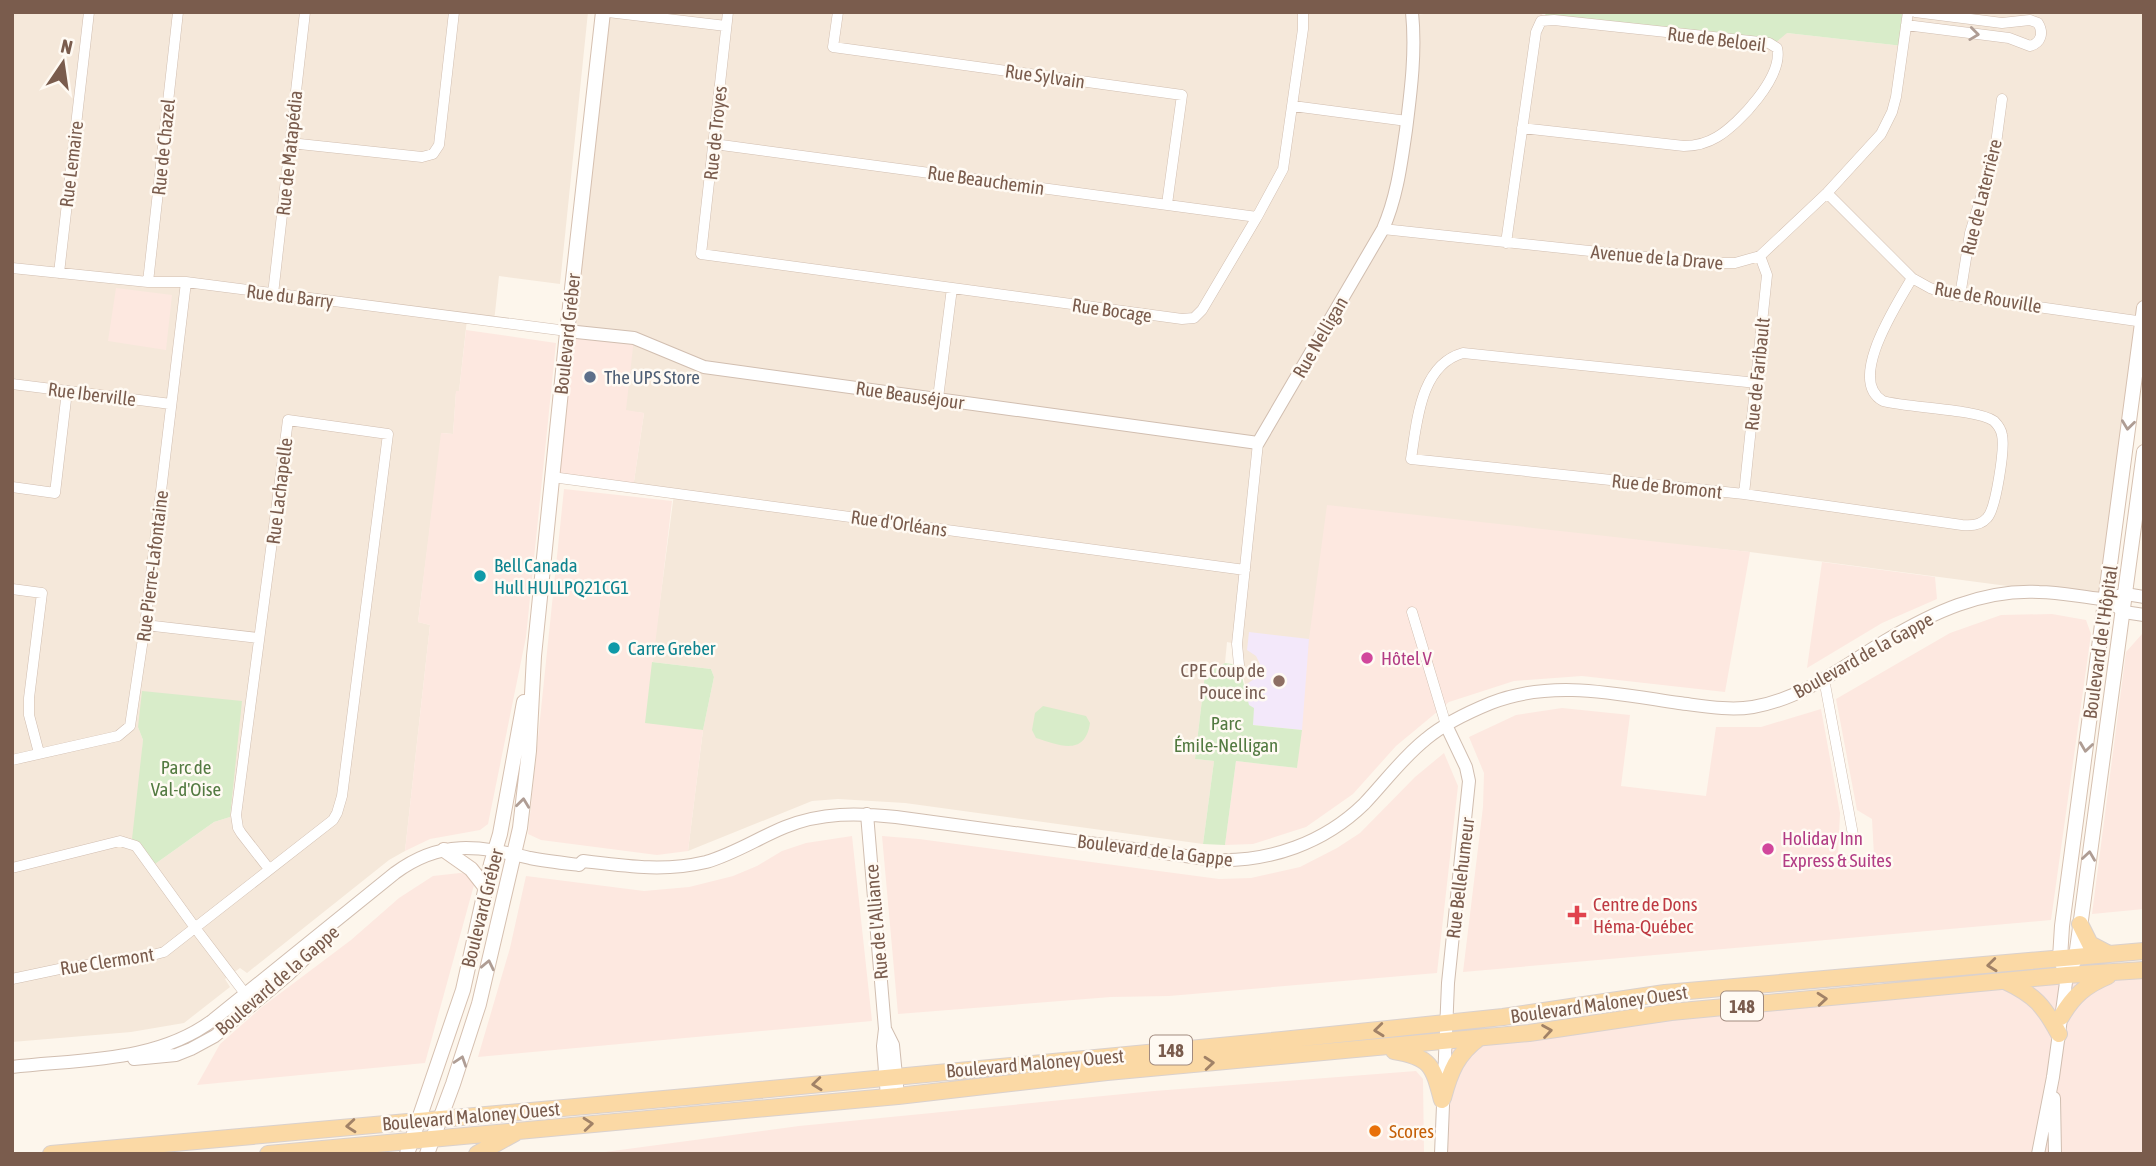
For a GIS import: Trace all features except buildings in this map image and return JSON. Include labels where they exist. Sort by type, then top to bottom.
[{"type":"main road","name":"Boulevard Gréber","points":[[429,1146],[479,1004],[521,818],[552,477],[603,12]]},
{"type":"main road","name":"Boulevard de l'Hôpital","points":[[2067,975],[2106,599],[2143,318]]},
{"type":"main road","name":"Boulevard de l'Hôpital","points":[[2068,958],[2080,924],[2144,452]]},
{"type":"main road","name":"Boulevard Gréber","points":[[409,1147],[463,990],[495,851],[534,656]]},
{"type":"main road","points":[[444,850],[471,869],[486,888]]},
{"type":"main road","points":[[2080,924],[2090,944],[2109,954]]},
{"type":"main road","name":"Boulevard Maloney Ouest","points":[[51,1154],[1447,1023],[1552,1011],[1665,993],[2144,951]]},
{"type":"main road","name":"Boulevard Maloney Ouest","points":[[268,1154],[429,1146],[520,1130],[893,1097],[1107,1072],[1529,1034],[1648,1014],[2144,970]]},
{"type":"main road","points":[[2062,1017],[2070,1001],[2084,988],[2123,971]]},
{"type":"main road","points":[[2005,981],[2036,999],[2046,1010],[2059,1034]]},
{"type":"main road","points":[[1776,984],[1777,1003]]},
{"type":"main road","points":[[1442,1100],[1456,1059],[1479,1038]]},
{"type":"main road","points":[[1374,1048],[1406,1053],[1424,1060],[1434,1071],[1442,1100]]},
{"type":"main road","points":[[477,1154],[520,1130]]},
{"type":"street","name":"Rue Lemaire","points":[[59,273],[89,12]]},
{"type":"street","name":"Rue de Chazel","points":[[148,282],[178,12]]},
{"type":"street","name":"Rue de Matapédia","points":[[274,294],[305,12]]},
{"type":"street","points":[[290,144],[422,157],[433,155],[439,145],[454,12]]},
{"type":"street","points":[[608,12],[726,26]]},
{"type":"street","name":"Rue de Troyes","points":[[701,254],[728,12]]},
{"type":"street","name":"Rue Sylvain","points":[[838,12],[833,47],[1182,95],[1167,204]]},
{"type":"street","name":"Rue Bocage","points":[[701,254],[1188,319],[1202,310],[1283,169],[1303,12]]},
{"type":"street","name":"Rue Nelligan","points":[[1239,665],[1237,644],[1258,443],[1383,229],[1394,200],[1415,48],[1412,12]]},
{"type":"street","points":[[1759,256],[1827,193],[1887,124],[1896,97],[1908,12]]},
{"type":"street","points":[[1906,25],[2009,38],[2030,46],[2039,41],[2042,34],[2038,23],[2030,20],[2001,23],[1915,12]]},
{"type":"street","name":"Rue de Beloeil","points":[[1506,243],[1522,128],[1536,32],[1541,21],[1546,19],[1769,43],[1777,48],[1778,58],[1774,73],[1763,91],[1728,129],[1702,143],[1684,146],[1522,128]]},
{"type":"street","name":"Rue de Laterrière","points":[[1960,296],[1970,233],[1995,151],[2002,99]]},
{"type":"street","points":[[1293,106],[1407,121]]},
{"type":"street","name":"Rue Beauchemin","points":[[714,144],[1257,217]]},
{"type":"street","name":"Rue de Rouville","points":[[1827,193],[1912,278],[1930,288],[1960,296],[2143,318]]},
{"type":"street","name":"Avenue de la Drave","points":[[1383,229],[1710,264],[1735,263],[1759,256]]},
{"type":"street","name":"Rue de Faribault","points":[[1744,494],[1767,275],[1759,256]]},
{"type":"street","name":"Rue du Barry","points":[[12,268],[148,282],[186,282],[567,331]]},
{"type":"street","name":"Rue de Bromont","points":[[1757,383],[1463,353],[1449,359],[1434,375],[1420,405],[1411,459],[1744,494],[1962,525],[1977,524],[1988,518],[1994,506],[2003,443],[1998,425],[1980,416],[1883,401],[1876,397],[1870,384],[1870,367],[1879,340],[1912,278]]},
{"type":"street","name":"Rue Pierre-Lafontaine","points":[[12,760],[118,736],[130,726],[145,625],[186,282]]},
{"type":"street","points":[[938,398],[952,288]]},
{"type":"street","name":"Rue Beauséjour","points":[[567,331],[634,338],[705,367],[1258,443]]},
{"type":"street","name":"Rue Iberville","points":[[12,384],[171,404]]},
{"type":"street","points":[[12,487],[55,493],[68,391]]},
{"type":"street","name":"Rue Lachapelle","points":[[196,929],[332,820],[341,805],[388,434],[288,420],[236,821],[241,833],[269,869]]},
{"type":"street","name":"Rue d'Orléans","points":[[552,477],[1245,570]]},
{"type":"street","points":[[12,589],[42,593],[28,705],[39,754]]},
{"type":"street","name":"Boulevard de la Gappe","points":[[12,1067],[103,1058],[155,1058],[187,1051],[215,1036],[249,999],[395,873],[418,858],[444,850],[477,847],[579,865],[583,861],[632,868],[662,868],[718,858],[803,821],[838,814],[867,814],[1215,860],[1256,858],[1296,847],[1335,827],[1366,802],[1409,754],[1446,725],[1501,700],[1539,691],[1590,690],[1708,707],[1748,708],[1794,696],[1914,625],[1959,604],[1997,594],[2038,592],[2106,599],[2126,595],[2144,597]]},
{"type":"street","name":"Boulevard de la Gappe","points":[[2106,599],[2124,612],[2144,615]]},
{"type":"street","name":"Rue Bellehumeur","points":[[1412,612],[1446,725],[1466,766],[1469,781],[1448,983],[1441,1154]]},
{"type":"street","points":[[145,625],[260,638]]},
{"type":"street","points":[[1824,678],[1854,840]]},
{"type":"street","name":"Rue de l'Alliance","points":[[867,814],[885,1029],[883,1046],[893,1097]]},
{"type":"street","points":[[12,868],[120,841],[136,846],[249,999]]},
{"type":"street","name":"Rue Clermont","points":[[12,979],[64,968],[159,954],[196,929]]},
{"type":"street","name":"Boulevard de l'Hôpital","points":[[2038,1154],[2053,1077],[2067,975]]},
{"type":"street","name":"Boulevard de l'Hôpital","points":[[2053,1077],[2055,1154]]},
{"type":"shaded area","points":[[12,12],[588,12],[560,284],[499,276],[494,322],[467,319],[453,434],[442,433],[418,622],[430,625],[405,851],[389,860],[247,973],[240,968],[225,979],[230,987],[184,1023],[131,1032],[12,1042]],"holes":[[[138,727],[230,817],[214,822],[155,864],[137,841],[143,740]]]},
{"type":"shaded area","points":[[603,12],[1412,12],[1413,15],[1447,12],[1540,12],[1546,19],[1787,33],[1903,46],[1908,12],[2144,12],[2144,308],[2106,599],[1750,552],[1659,543],[1317,593],[1304,684],[1253,725],[1254,709],[1249,705],[1237,644],[1227,642],[1225,663],[1205,674],[1195,759],[1214,761],[1203,844],[905,803],[838,799],[812,801],[688,851],[703,730],[714,677],[711,669],[652,662],[674,494],[633,488],[644,413],[626,411],[567,331]]},
{"type":"shaded area","points":[[116,288],[172,295],[166,350],[108,341]]},
{"type":"shaded area","points":[[466,330],[556,343],[526,637],[488,824],[480,830],[430,839],[405,851],[430,625],[418,622],[441,433],[453,434],[456,391],[459,391]]},
{"type":"shaded area","points":[[567,331],[634,338],[626,410],[644,413],[633,488],[552,477]]},
{"type":"shaded area","points":[[564,489],[672,501],[646,722],[703,730],[688,851],[657,855],[541,840],[528,834]]},
{"type":"shaded area","points":[[1327,505],[1750,552],[1725,692],[1582,676],[1514,681],[1449,702],[1396,746],[1353,794],[1306,827],[1253,844],[1225,845],[1236,761],[1297,768],[1309,639]]},
{"type":"shaded area","points":[[1822,562],[1935,577],[1937,599],[1882,623],[1807,668]]},
{"type":"shaded area","points":[[2052,614],[2086,620],[2091,634],[2051,920],[1463,972],[1483,807],[1484,773],[1469,737],[1516,715],[1562,708],[1630,715],[1621,786],[1706,796],[1716,727],[1761,727],[1821,709],[1840,813],[1838,855],[1874,856],[1872,819],[1857,810],[1836,699],[1950,633],[2001,615]]},
{"type":"shaded area","name":"CPE Coup de Pouce inc","points":[[1249,632],[1309,639],[1302,730],[1253,725],[1244,686],[1257,677],[1260,664],[1256,656],[1247,650]]},
{"type":"shaded area","points":[[2142,634],[2144,909],[2092,914],[2126,652]]},
{"type":"shaded area","points":[[1444,753],[1458,786],[1437,973],[1169,996],[1111,997],[898,1014],[882,836],[1219,879],[1251,878],[1300,867],[1337,848],[1360,833],[1415,777]]},
{"type":"shaded area","points":[[852,836],[872,1021],[478,1057],[510,948],[526,876],[644,891],[689,887],[733,876],[782,851],[806,843]]},
{"type":"shaded area","points":[[470,874],[474,885],[425,1063],[197,1085],[220,1044],[262,1007],[351,940],[399,898],[433,876]]},
{"type":"shaded area","points":[[2144,970],[2144,1154],[1441,1154],[1445,1041]]},
{"type":"shaded area","points":[[1416,1071],[1423,1079],[1424,1154],[590,1154],[799,1126],[1154,1091]]},
{"type":"green space","points":[[1545,12],[1908,12],[1903,46],[1787,33],[1774,44],[1546,19]]},
{"type":"green space","points":[[652,662],[711,669],[714,677],[703,730],[645,723]]},
{"type":"green space","name":"Parc Émile-Nelligan","points":[[1225,663],[1239,665],[1249,705],[1254,708],[1253,725],[1302,730],[1297,768],[1236,761],[1225,845],[1203,844],[1214,761],[1195,759],[1205,674]]},
{"type":"green space","name":"Parc de Val-d'Oise","points":[[142,691],[242,701],[230,817],[214,822],[155,864],[137,841],[132,839],[143,740],[138,727]]},
{"type":"green space","points":[[1043,706],[1086,716],[1090,723],[1083,741],[1070,746],[1036,738],[1032,730],[1035,713]]},
{"type":"place","name":"The UPS Store","points":[[590,377]]},
{"type":"place","name":"Bell Canada Hull HULLPQ21CG1","points":[[480,576]]},
{"type":"place","name":"Carre Greber","points":[[614,648]]},
{"type":"place","name":"Hôtel V","points":[[1367,658]]},
{"type":"place","name":"CPE Coup de Pouce inc","points":[[1279,681]]},
{"type":"place","name":"Holiday Inn Express & Suites","points":[[1768,849]]},
{"type":"place","name":"Centre de Dons Héma-Québec","points":[[1577,915]]},
{"type":"place","name":"Scores","points":[[1375,1131]]}]
